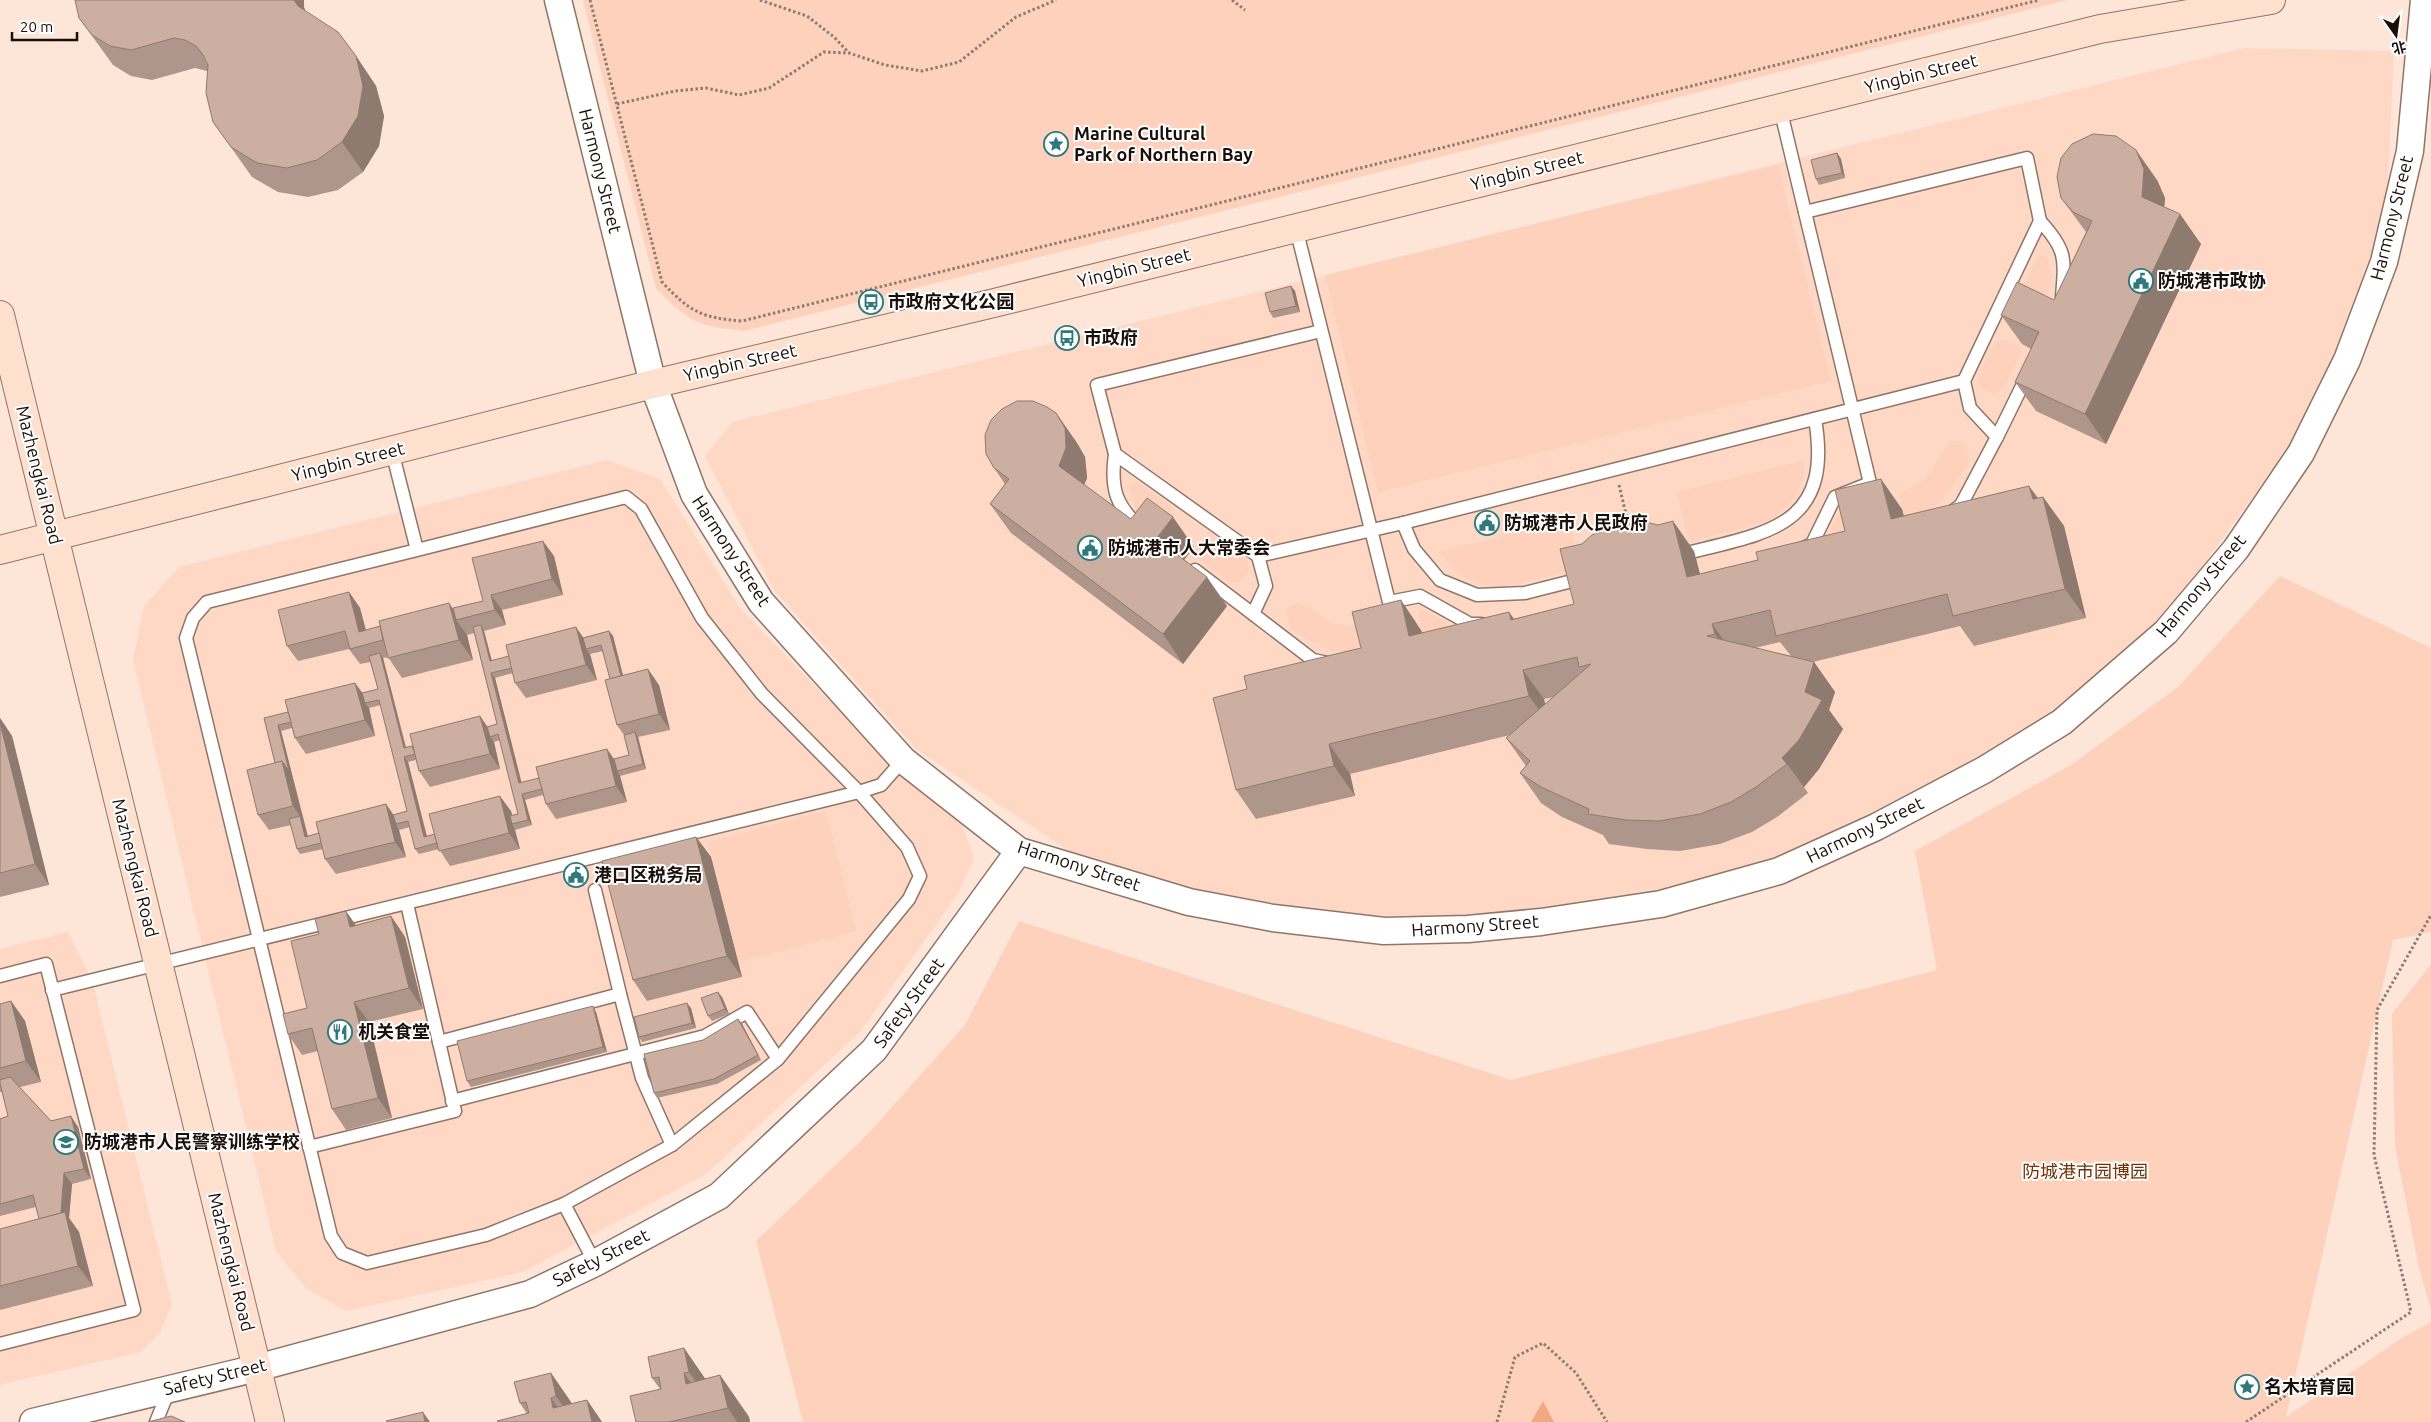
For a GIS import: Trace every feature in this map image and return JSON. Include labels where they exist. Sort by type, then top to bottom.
[{"type":"main road","name":"Yingbin Street","points":[[0,550],[652,384],[2100,30],[2271,0]]},
{"type":"main road","name":"Mazhengkai Road","points":[[0,316],[270,1422]]},
{"type":"street","name":"Harmony Street","points":[[558,0],[652,384],[694,494],[761,602],[903,760],[1019,851],[1189,902],[1272,918],[1384,931],[1468,929],[1541,922],[1661,904],[1779,870],[1876,828],[1984,770],[2062,722],[2166,632],[2236,549],[2302,453],[2347,360],[2384,262],[2410,150],[2424,0]]},
{"type":"street","name":"Safety Street","points":[[33,1422],[62,1419],[530,1294],[595,1263],[719,1196],[874,1050],[1019,851]]},
{"type":"lane","points":[[1780,108],[1870,483],[1835,497],[1817,544],[1795,552]]},
{"type":"lane","points":[[1805,212],[2027,158],[2040,221],[2058,240],[2065,264],[2060,308]]},
{"type":"lane","points":[[1996,437],[1970,408],[1964,381],[2040,221]]},
{"type":"lane","points":[[1296,228],[1320,331],[1389,602],[1420,596],[1467,628],[1496,625]]},
{"type":"lane","points":[[1151,535],[1128,517],[1114,490],[1112,471],[1115,454],[1098,385],[1320,331]]},
{"type":"lane","points":[[1939,521],[1961,506],[2035,359]]},
{"type":"lane","points":[[1258,556],[1403,523],[1964,381]]},
{"type":"lane","points":[[1668,557],[1753,536],[1793,517],[1810,497],[1817,472],[1819,445],[1815,420]]},
{"type":"lane","points":[[392,450],[418,550]]},
{"type":"lane","points":[[1115,454],[1258,556],[1266,586],[1253,614]]},
{"type":"lane","points":[[626,497],[641,509],[702,618],[762,694],[858,792],[908,847],[920,876],[909,899],[778,1059],[672,1145],[564,1204],[486,1235],[367,1263],[342,1253],[331,1236],[186,638],[193,618],[207,602],[626,497]]},
{"type":"lane","points":[[1403,523],[1414,549],[1440,580],[1478,595],[1525,593],[1601,574]]},
{"type":"lane","points":[[1182,560],[1313,660],[1337,665]]},
{"type":"lane","points":[[52,990],[858,792],[881,785],[903,760]]},
{"type":"lane","points":[[595,890],[642,1078],[672,1145]]},
{"type":"lane","points":[[309,1147],[455,1111],[407,904]]},
{"type":"lane","points":[[0,976],[46,964],[134,1310],[0,1344]]},
{"type":"lane","points":[[438,1042],[620,994]]},
{"type":"lane","points":[[452,1101],[706,1036],[747,1012],[778,1059]]},
{"type":"lane","points":[[564,1204],[595,1263]]},
{"type":"lane","points":[[156,1422],[170,1389]]},
{"type":"path","points":[[590,0],[662,282],[683,305],[712,318],[742,321],[2039,0]]},
{"type":"path","points":[[760,0],[807,16],[834,37],[849,53]]},
{"type":"path","points":[[617,104],[675,91],[706,88],[738,95],[769,88],[824,52],[849,53],[885,65],[922,72],[959,62],[1016,17],[1056,0]]},
{"type":"path","points":[[1232,0],[1245,10]]},
{"type":"path","points":[[1615,470],[1632,536]]},
{"type":"path","points":[[2246,1422],[2411,1312],[2374,1155],[2377,1010],[2431,915]]},
{"type":"path","points":[[1497,1422],[1515,1357],[1543,1343],[1576,1373],[1607,1422]]},
{"type":"shaded area","name":"防城港市人民政府","points":[[2244,48],[2394,51],[2386,225],[2311,417],[2169,612],[2072,705],[1934,794],[1737,881],[1530,913],[1386,918],[1192,894],[1072,853],[916,749],[774,590],[705,456],[733,422]]},
{"type":"shaded area","name":"港口区税务局","points":[[607,460],[660,479],[740,608],[895,769],[960,820],[974,858],[959,892],[860,1032],[706,1174],[523,1272],[346,1311],[307,1289],[276,1251],[133,660],[144,606],[179,567]]},
{"type":"shaded area","name":"防城港市人民警察训练学校","points":[[68,932],[92,980],[172,1305],[159,1334],[140,1352],[0,1385],[0,949]]},
{"type":"shaded area","points":[[1543,1401],[1554,1422],[1531,1422]]},
{"type":"green space","name":"Marine Cultural Park of Northern Bay","points":[[583,0],[2067,0],[744,331],[715,327],[695,320],[677,308],[656,288]]},
{"type":"green space","points":[[1778,165],[1831,381],[1378,492],[1325,275]]},
{"type":"green space","points":[[2041,255],[2047,257],[2052,280],[2044,308],[2019,296],[2037,258]]},
{"type":"green space","points":[[2005,339],[2019,345],[2021,352],[2003,389],[1998,393],[1990,393],[1981,389],[1978,377],[1995,342]]},
{"type":"green space","points":[[1951,441],[1959,441],[1965,445],[1969,460],[1961,475],[1942,500],[1926,512],[1905,518],[1899,496],[1926,478]]},
{"type":"green space","points":[[1805,460],[1802,480],[1794,497],[1783,510],[1767,522],[1688,542],[1677,492]]},
{"type":"green space","points":[[1133,482],[1138,482],[1172,507],[1173,516],[1162,529],[1156,529],[1135,508],[1129,486]]},
{"type":"green space","points":[[1843,507],[1858,530],[1832,534],[1831,528]]},
{"type":"green space","points":[[1568,519],[1581,568],[1503,588],[1493,587],[1466,578],[1452,567],[1440,552]]},
{"type":"green space","points":[[1216,537],[1246,559],[1249,572],[1239,582],[1230,582],[1196,557],[1195,550],[1204,539]]},
{"type":"green space","name":"防城港市园博园","points":[[2280,576],[2431,648],[2431,932],[2393,940],[2286,1417],[2400,1339],[2431,1322],[2431,1422],[803,1422],[756,1241],[867,1135],[965,1025],[1019,921],[1511,1080],[1937,970],[1915,851],[2071,765],[2178,687]]},
{"type":"green space","points":[[1297,603],[1308,607],[1334,623],[1350,626],[1366,625],[1374,649],[1353,654],[1333,651],[1304,638],[1291,628],[1287,613],[1290,606]]},
{"type":"green space","points":[[1426,610],[1446,622],[1449,628],[1423,636],[1418,614],[1419,611]]},
{"type":"green space","points":[[826,811],[856,931],[738,962],[708,842]]},
{"type":"green space","points":[[2431,964],[2431,1310],[2419,1268],[2395,1146],[2392,1014]]},
{"type":"building","points":[[75,0],[294,0],[298,6],[338,32],[356,56],[363,86],[358,116],[342,142],[317,160],[287,168],[257,163],[231,147],[213,122],[206,93],[208,65],[196,46],[185,40],[174,38],[131,50],[110,46],[92,35],[79,18]]},
{"type":"building","name":"防城港市政协","points":[[2093,134],[2116,136],[2136,150],[2144,169],[2142,197],[2180,214],[2085,414],[2015,382],[2039,332],[2001,315],[2017,282],[2054,300],[2092,221],[2073,212],[2061,198],[2057,177],[2061,158],[2072,144]]},
{"type":"building","points":[[1837,153],[1842,173],[1816,179],[1811,160]]},
{"type":"building","points":[[1291,286],[1296,306],[1270,312],[1265,293]]},
{"type":"building","name":"防城港市人大常委会","points":[[1017,401],[1033,401],[1056,413],[1065,428],[1066,448],[1059,466],[1131,519],[1147,498],[1173,517],[1156,539],[1207,577],[1163,634],[990,504],[1009,479],[994,468],[986,454],[985,435],[991,420],[1002,409]]},
{"type":"building","points":[[1881,479],[1891,519],[2029,486],[2033,499],[2043,497],[2065,589],[1953,616],[1947,594],[1776,636],[1770,610],[1712,624],[1715,634],[1707,636],[1814,662],[1805,692],[1822,700],[1799,740],[1782,758],[1787,764],[1756,787],[1731,802],[1700,814],[1659,821],[1626,820],[1588,814],[1589,809],[1541,787],[1520,773],[1530,761],[1506,738],[1591,664],[1579,667],[1577,657],[1523,670],[1529,696],[1329,744],[1334,766],[1236,790],[1213,698],[1247,689],[1244,676],[1361,648],[1352,612],[1401,600],[1409,636],[1509,612],[1511,620],[1574,604],[1560,549],[1582,544],[1592,535],[1616,525],[1646,522],[1658,525],[1673,521],[1687,577],[1758,560],[1756,552],[1845,531],[1835,490]]},
{"type":"building","points":[[543,541],[552,579],[491,595],[495,610],[456,620],[453,608],[483,601],[472,558]]},
{"type":"building","points":[[349,592],[359,632],[380,626],[383,640],[350,649],[345,631],[287,646],[278,610]]},
{"type":"building","points":[[449,603],[459,640],[388,658],[379,621]]},
{"type":"building","points":[[481,625],[490,661],[509,656],[512,668],[491,673],[519,783],[539,778],[542,789],[522,794],[528,820],[512,824],[510,816],[518,814],[498,734],[490,737],[487,727],[497,724],[473,627]]},
{"type":"building","points":[[576,627],[586,665],[515,683],[506,645]]},
{"type":"building","points":[[609,631],[621,676],[610,679],[601,645],[586,649],[583,638]]},
{"type":"building","points":[[380,653],[404,748],[412,746],[415,754],[404,757],[424,837],[435,834],[437,843],[415,849],[408,821],[396,824],[393,815],[407,811],[379,700],[365,703],[362,693],[378,689],[369,656]]},
{"type":"building","points":[[648,669],[659,714],[617,725],[605,680]]},
{"type":"building","points":[[355,683],[365,720],[295,738],[285,700]]},
{"type":"building","points":[[288,712],[291,722],[278,725],[289,771],[282,761],[275,763],[264,718]]},
{"type":"building","points":[[480,716],[490,754],[419,771],[410,734]]},
{"type":"building","points":[[0,723],[35,864],[0,873]]},
{"type":"building","points":[[635,732],[643,764],[617,771],[614,759],[629,755],[624,735]]},
{"type":"building","points":[[607,749],[616,786],[546,804],[536,767]]},
{"type":"building","points":[[282,761],[293,806],[258,815],[247,770]]},
{"type":"building","points":[[500,796],[509,833],[439,851],[429,814]]},
{"type":"building","points":[[386,804],[395,842],[325,859],[316,822]]},
{"type":"building","points":[[300,816],[305,837],[319,833],[321,843],[297,849],[289,819]]},
{"type":"building","points":[[696,837],[727,956],[633,980],[602,861]]},
{"type":"building","name":"机关食堂","points":[[346,911],[350,927],[391,916],[409,988],[354,1002],[378,1098],[332,1109],[312,1028],[288,1034],[283,1014],[307,1008],[291,941],[319,934],[315,919]]},
{"type":"building","points":[[718,992],[725,1009],[708,1016],[701,998]]},
{"type":"building","points":[[11,1001],[26,1061],[0,1068],[0,1004]]},
{"type":"building","points":[[687,1003],[692,1023],[639,1037],[634,1017]]},
{"type":"building","points":[[593,1006],[603,1047],[467,1081],[457,1041]]},
{"type":"building","points":[[738,1019],[758,1055],[714,1079],[654,1093],[644,1054],[703,1040]]},
{"type":"building","points":[[10,1077],[51,1121],[71,1116],[84,1169],[64,1173],[61,1213],[39,1219],[33,1195],[0,1204],[0,1119],[8,1116],[0,1080]]},
{"type":"building","points":[[65,1212],[78,1266],[0,1286],[0,1229]]},
{"type":"building","points":[[684,1348],[689,1372],[684,1373],[686,1384],[720,1375],[728,1408],[669,1422],[636,1422],[630,1396],[661,1389],[659,1377],[652,1378],[648,1357]]},
{"type":"building","points":[[551,1373],[556,1396],[551,1398],[553,1408],[587,1400],[592,1422],[497,1421],[529,1413],[526,1402],[520,1403],[514,1382]]},
{"type":"building","points":[[423,1412],[425,1422],[386,1421]]},
{"type":"building","points":[[171,1416],[185,1422],[148,1422]]},
{"type":"place","name":"Marine Cultural Park of Northern Bay","points":[[1056,144]]},
{"type":"place","name":"防城港市政协","points":[[2141,281]]},
{"type":"place","name":"市政府文化公园","points":[[871,302]]},
{"type":"place","name":"市政府","points":[[1067,338]]},
{"type":"place","name":"防城港市人民政府","points":[[1487,523]]},
{"type":"place","name":"防城港市人大常委会","points":[[1090,548]]},
{"type":"place","name":"港口区税务局","points":[[576,875]]},
{"type":"place","name":"机关食堂","points":[[340,1032]]},
{"type":"place","name":"防城港市人民警察训练学校","points":[[66,1142]]},
{"type":"place","name":"名木培育园","points":[[2247,1387]]}]
